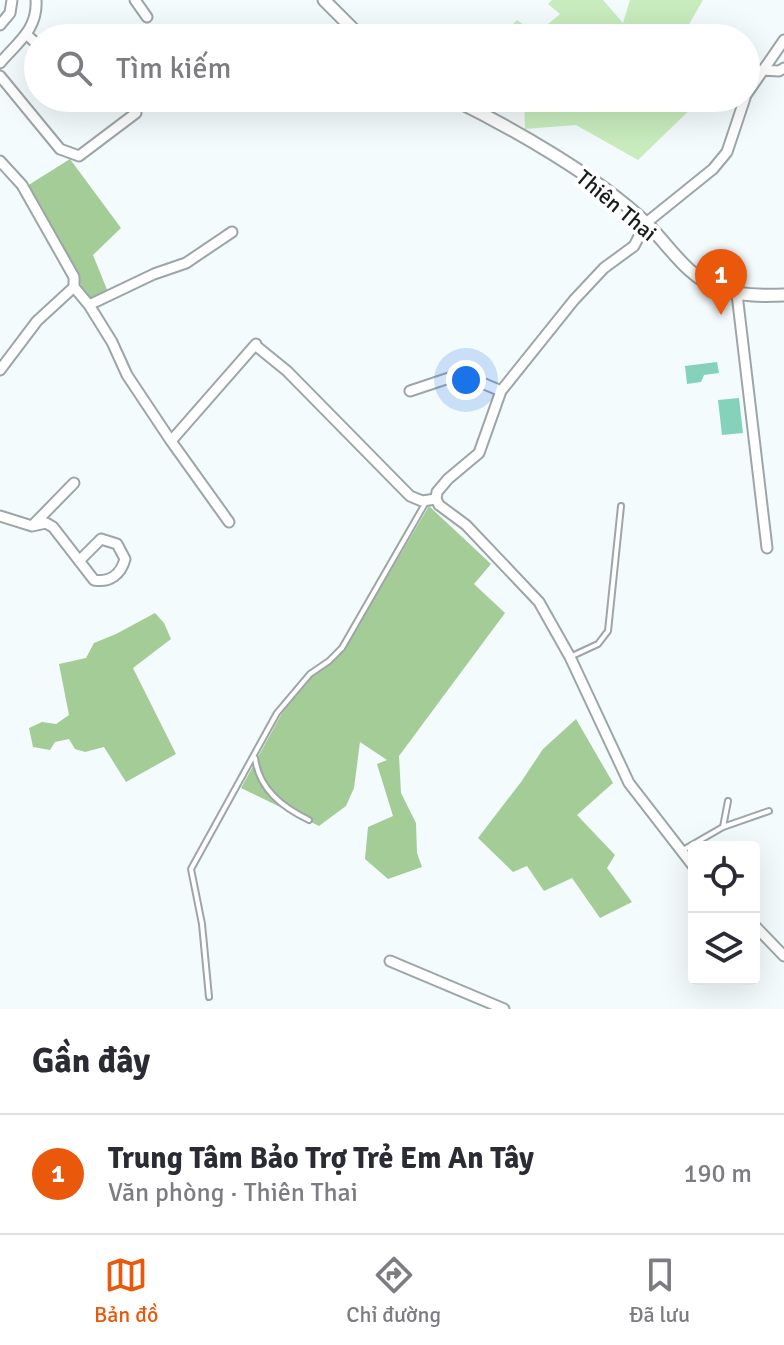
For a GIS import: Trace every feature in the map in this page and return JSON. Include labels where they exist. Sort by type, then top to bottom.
[{"type":"street","points":[[0,25],[10,13],[12,0]]},
{"type":"street","points":[[32,24],[37,16],[36,0]]},
{"type":"street","points":[[135,0],[147,17]]},
{"type":"street","points":[[324,0],[348,24]]},
{"type":"street","points":[[0,63],[24,36]]},
{"type":"street","points":[[760,73],[784,40]]},
{"type":"street","points":[[762,70],[779,71],[784,68]]},
{"type":"street","points":[[0,76],[24,105]]},
{"type":"street","points":[[30,112],[60,149],[79,156],[136,113]]},
{"type":"street","name":"Thiên Thai","points":[[476,112],[579,171],[646,223],[688,270],[715,288],[737,294],[784,295]]},
{"type":"street","points":[[432,500],[448,479],[479,453],[501,391],[589,284],[604,268],[634,246],[646,223],[713,169],[727,152],[740,112]]},
{"type":"street","points":[[0,161],[22,185],[71,270],[74,287],[112,342],[127,375],[229,522]]},
{"type":"street","points":[[89,305],[111,292],[186,263],[232,232]]},
{"type":"street","points":[[0,370],[37,321],[74,287]]},
{"type":"street","points":[[737,294],[767,548]]},
{"type":"street","points":[[171,441],[256,345],[287,371],[410,496],[416,500],[432,500],[466,525],[530,590],[570,657],[629,783],[688,860]]},
{"type":"street","points":[[410,391],[461,374],[501,391]]},
{"type":"street","points":[[32,526],[74,483]]},
{"type":"street","points":[[0,516],[32,526],[46,523],[53,527],[89,577],[98,581],[113,578],[125,559],[117,544],[101,539],[79,561]]},
{"type":"street","points":[[760,931],[784,956]]},
{"type":"street","points":[[390,961],[504,1009]]},
{"type":"lane","points":[[209,997],[202,924],[191,869],[285,703],[310,674],[342,648],[432,500]]},
{"type":"lane","points":[[570,657],[598,644],[608,631],[621,506]]},
{"type":"lane","points":[[254,756],[256,770],[274,797],[287,810],[309,820]]},
{"type":"lane","points":[[723,827],[728,801]]},
{"type":"lane","points":[[681,852],[723,827],[769,811]]},
{"type":"green space","points":[[552,0],[603,0],[623,23],[630,0],[703,0],[689,24],[548,24],[560,14],[548,4]]},
{"type":"green space","points":[[524,112],[688,112],[638,160],[576,125],[525,129]]},
{"type":"green space","points":[[70,159],[121,228],[93,255],[108,292],[85,308],[75,295],[81,285],[27,186]]},
{"type":"green space","points":[[429,506],[491,564],[474,584],[505,613],[399,756],[401,793],[416,823],[417,853],[422,867],[388,879],[365,859],[368,827],[393,816],[377,764],[387,760],[360,742],[354,788],[346,806],[319,826],[241,788],[282,713],[316,671],[345,648]]},
{"type":"green space","points":[[155,613],[164,623],[171,639],[133,668],[176,754],[126,782],[104,747],[85,752],[75,749],[69,739],[55,742],[50,750],[33,747],[29,728],[42,722],[56,724],[69,715],[59,664],[86,658],[94,643]]},
{"type":"green space","points":[[576,719],[613,783],[577,815],[615,855],[607,868],[632,902],[600,918],[572,878],[544,891],[527,866],[513,872],[478,838],[543,749]]},
{"type":"building","points":[[717,362],[719,373],[704,375],[701,382],[687,384],[685,366]]},
{"type":"building","points":[[739,398],[743,433],[722,435],[718,400]]},
{"type":"place","name":"Trung Tâm Bảo Trợ Trẻ Em An Tây","points":[[721,315]]}]
